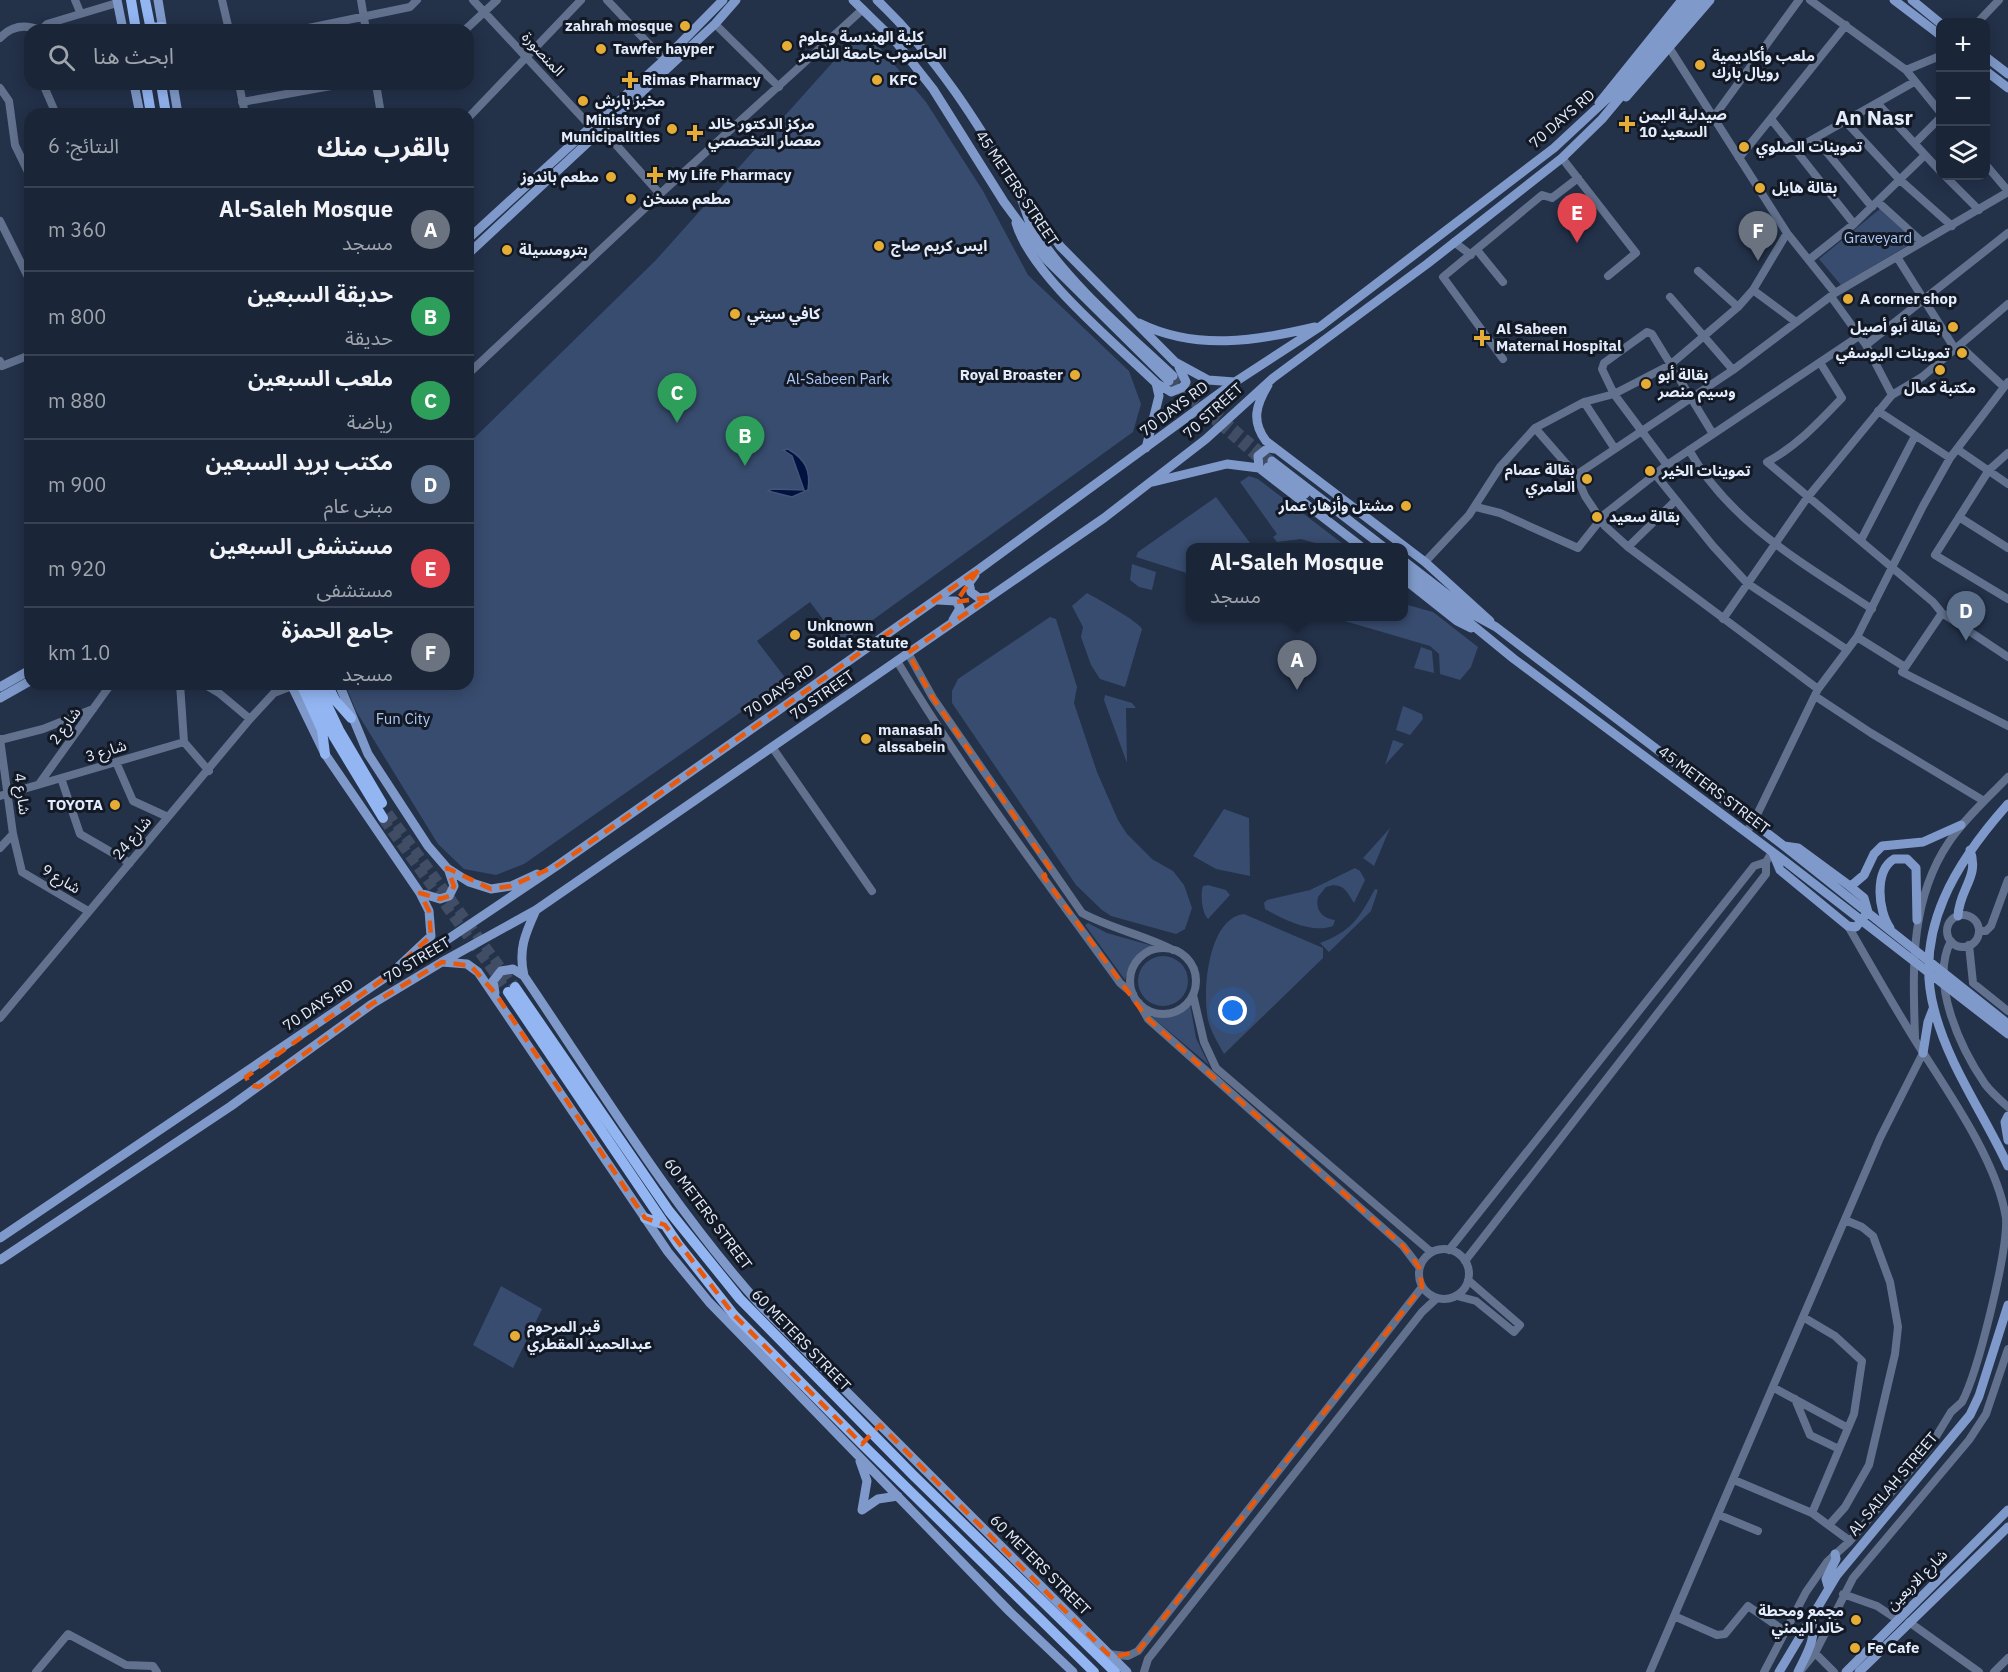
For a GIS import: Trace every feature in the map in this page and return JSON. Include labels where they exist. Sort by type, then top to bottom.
[{"type":"highway","points":[[131,0],[135,24]]},
{"type":"highway","points":[[145,0],[150,24]]},
{"type":"highway","points":[[147,90],[150,108]]},
{"type":"highway","points":[[162,90],[165,108]]},
{"type":"highway","points":[[299,690],[322,730],[325,754]]},
{"type":"highway","points":[[312,690],[334,737],[386,816],[320,690]]},
{"type":"highway","points":[[330,690],[335,700],[351,718]]},
{"type":"highway","name":"60 METERS STREET","points":[[1094,1672],[859,1449],[734,1315],[665,1225],[511,989],[688,1237],[754,1315],[1115,1672]]},
{"type":"highway","points":[[645,1218],[665,1225]]},
{"type":"highway","points":[[859,1449],[880,1425]]},
{"type":"main road","points":[[158,0],[162,24]]},
{"type":"main road","points":[[474,234],[592,128],[723,0]]},
{"type":"main road","points":[[474,248],[715,24],[736,0]]},
{"type":"main road","name":"45 METERS STREET","points":[[853,0],[896,42],[933,89],[1014,215],[1070,286],[1171,379],[1052,254],[1031,225],[1021,196],[947,79],[908,30],[877,0]]},
{"type":"main road","points":[[1593,113],[1606,91],[1682,0]]},
{"type":"main road","points":[[1615,96],[1692,0]]},
{"type":"main road","points":[[1615,96],[1701,0]]},
{"type":"main road","points":[[1602,119],[1670,49],[1710,0]]},
{"type":"main road","points":[[1912,0],[1936,19]]},
{"type":"main road","points":[[1896,1],[1936,31]]},
{"type":"main road","points":[[117,2],[122,24]]},
{"type":"main road","points":[[1990,60],[2008,74]]},
{"type":"main road","points":[[1990,76],[2008,88]]},
{"type":"main road","points":[[933,89],[947,79]]},
{"type":"main road","points":[[135,90],[139,108]]},
{"type":"main road","points":[[173,90],[177,108]]},
{"type":"main road","name":"70 DAYS RD","points":[[0,1238],[221,1091],[386,977],[417,960],[558,865],[935,601],[1235,382],[1321,326],[1554,148],[1615,96]]},
{"type":"main road","name":"70 STREET","points":[[0,1260],[259,1087],[372,1004],[536,910],[1104,518],[1206,439],[1273,378],[1562,158],[1602,119],[1615,96]]},
{"type":"main road","points":[[1014,215],[1021,241],[1054,284],[1156,382],[1171,392],[1183,387],[1185,376],[1175,362],[1060,246],[1040,217],[1021,196]]},
{"type":"main road","points":[[1132,320],[1180,339],[1233,342],[1262,339],[1321,326]]},
{"type":"main road","points":[[1175,362],[1208,380],[1235,382]]},
{"type":"main road","points":[[1273,378],[1259,403],[1256,420],[1258,431],[1275,449],[1400,543]]},
{"type":"main road","points":[[1146,448],[1159,396],[1156,382]]},
{"type":"main road","points":[[1275,449],[1268,448],[1258,456],[1356,543]]},
{"type":"main road","points":[[1150,482],[1227,464],[1266,465],[1378,543]]},
{"type":"main road","points":[[1266,465],[1370,543]]},
{"type":"main road","points":[[1408,549],[1496,627]]},
{"type":"main road","name":"45 METERS STREET","points":[[1408,564],[1474,615],[1496,627],[1753,823],[1787,854],[2008,1034]]},
{"type":"main road","points":[[978,570],[969,583],[970,592],[980,598],[990,597]]},
{"type":"main road","name":"45 METERS STREET","points":[[1408,572],[1481,633],[1772,852],[1787,854],[2008,1024]]},
{"type":"main road","points":[[1408,582],[1457,621],[1481,633]]},
{"type":"main road","points":[[935,601],[951,599],[958,604],[958,612],[950,624]]},
{"type":"main road","points":[[0,687],[24,673]]},
{"type":"main road","points":[[0,698],[24,684]]},
{"type":"main road","points":[[341,690],[351,718],[382,778],[453,877],[454,886],[450,896],[440,899],[420,894]]},
{"type":"main road","points":[[325,754],[420,894],[429,911],[431,936],[386,977]]},
{"type":"main road","points":[[2007,1163],[1952,1055],[1934,1009],[1928,964],[1936,921],[1952,879],[1970,850],[2008,804]]},
{"type":"main road","points":[[1847,884],[1851,886],[1860,879],[1876,851],[1882,846],[1923,842],[1961,825]]},
{"type":"main road","points":[[1772,852],[1780,870],[1848,926],[1856,927],[1868,912],[1864,898],[1798,848],[1787,854]]},
{"type":"main road","points":[[1958,916],[1961,896],[1974,870],[1970,850]]},
{"type":"main road","points":[[1896,937],[1882,916],[1880,903],[1885,868],[1894,859],[1907,859],[1916,868],[1917,920]]},
{"type":"main road","points":[[447,868],[469,882],[491,888],[511,886],[558,865]]},
{"type":"main road","name":"60 METERS STREET","points":[[536,910],[521,944],[520,959],[524,976],[656,1171],[721,1259],[762,1307],[1127,1672]]},
{"type":"main road","points":[[442,962],[471,966],[495,993],[645,1218],[680,1267],[726,1322],[859,1449],[898,1496],[1073,1672]]},
{"type":"main road","points":[[495,993],[494,981],[501,971],[513,969],[524,976]]},
{"type":"main road","points":[[1923,1053],[1927,1041],[1928,1022],[1934,1009]]},
{"type":"main road","points":[[248,1072],[248,1083],[259,1087]]},
{"type":"main road","points":[[221,1091],[231,1095],[231,1106]]},
{"type":"main road","points":[[2008,1116],[2005,1122],[2008,1140]]},
{"type":"main road","name":"AL SAILAH STREET","points":[[1779,1672],[1828,1586],[1970,1415],[2008,1305]]},
{"type":"main road","points":[[859,1449],[867,1481],[862,1510],[878,1499],[898,1496]]},
{"type":"main road","name":"شارع الاربعين","points":[[1858,1672],[1898,1620],[2008,1510]]},
{"type":"main road","name":"شارع الاربعين","points":[[1846,1672],[1909,1622],[2007,1530]]},
{"type":"main road","points":[[1828,1586],[1826,1579],[1836,1559],[1835,1554]]},
{"type":"main road","points":[[1799,1672],[1812,1638],[1813,1624],[1810,1617]]},
{"type":"street","points":[[75,0],[80,12]]},
{"type":"street","points":[[222,0],[228,24]]},
{"type":"street","points":[[361,0],[365,24]]},
{"type":"street","points":[[332,24],[410,7],[417,0]]},
{"type":"street","name":"المنصورة","points":[[473,0],[528,56],[592,128]]},
{"type":"street","points":[[471,24],[497,0]]},
{"type":"street","points":[[474,112],[580,0]]},
{"type":"street","points":[[607,0],[664,60]]},
{"type":"street","points":[[1713,118],[1799,0]]},
{"type":"street","points":[[1810,0],[1906,70],[1936,106]]},
{"type":"street","points":[[1982,18],[1999,0]]},
{"type":"street","points":[[47,24],[117,2]]},
{"type":"street","points":[[474,369],[660,194],[863,9]]},
{"type":"street","points":[[715,24],[779,87]]},
{"type":"street","points":[[1739,158],[1846,26]]},
{"type":"street","points":[[0,38],[13,28],[24,27]]},
{"type":"street","points":[[1670,49],[1787,233],[1810,259],[1866,345],[1892,395]]},
{"type":"street","points":[[1906,70],[1936,58]]},
{"type":"street","points":[[1794,150],[1914,82]]},
{"type":"street","points":[[0,88],[9,101],[15,145],[24,164]]},
{"type":"street","points":[[46,90],[53,108]]},
{"type":"street","points":[[240,90],[244,108]]},
{"type":"street","points":[[242,102],[309,90]]},
{"type":"street","points":[[377,90],[380,108]]},
{"type":"street","points":[[1878,104],[1936,166]]},
{"type":"street","points":[[1771,118],[1854,224]]},
{"type":"street","points":[[1846,122],[1899,179],[1952,226]]},
{"type":"street","points":[[1915,143],[1936,123]]},
{"type":"street","points":[[602,129],[660,194]]},
{"type":"street","points":[[1815,138],[1875,204],[1922,242]]},
{"type":"street","points":[[1810,259],[1854,224],[1925,155]]},
{"type":"street","points":[[1562,158],[1636,253],[1608,276]]},
{"type":"street","points":[[1576,475],[1733,370],[1833,295],[2008,191],[1990,170]]},
{"type":"street","points":[[1503,359],[1443,277],[1542,195],[1552,198],[1578,178]]},
{"type":"street","points":[[1950,180],[1979,210]]},
{"type":"street","points":[[0,221],[24,269]]},
{"type":"street","points":[[1425,562],[1476,507],[1500,467],[1535,428],[1584,402],[1614,394],[1670,365],[1738,307],[1753,290],[1787,233]]},
{"type":"street","points":[[1866,345],[1925,301],[2008,233]]},
{"type":"street","points":[[1454,242],[1474,252],[1503,282]]},
{"type":"street","points":[[1746,832],[1753,823],[1817,692],[1846,649],[1857,637],[1950,458],[2006,384],[1958,347],[1897,257]]},
{"type":"street","points":[[1698,271],[1738,307]]},
{"type":"street","points":[[1753,290],[1796,322]]},
{"type":"street","points":[[1670,297],[1733,370]]},
{"type":"street","points":[[1723,619],[1807,498],[1892,395],[1922,377],[2008,304]]},
{"type":"street","points":[[1667,465],[1614,394],[1601,366],[1647,332],[1652,334],[1713,434]]},
{"type":"street","points":[[1476,507],[1500,513],[1578,548],[1601,519],[1655,474],[1821,364],[1858,336]]},
{"type":"street","points":[[0,361],[2,366],[24,358]]},
{"type":"street","points":[[1821,364],[1842,398],[1805,435],[1767,462],[1933,602],[1942,613],[2008,657]]},
{"type":"street","points":[[1584,402],[1615,449]]},
{"type":"street","points":[[1878,411],[1950,458]]},
{"type":"street","points":[[1535,428],[1576,475],[1585,496],[1601,519],[1628,547],[1871,733],[1984,801]]},
{"type":"street","points":[[1861,540],[1915,436]]},
{"type":"street","points":[[1958,449],[2008,484]]},
{"type":"street","points":[[1689,450],[1720,495],[1775,545],[1872,609]]},
{"type":"street","points":[[2008,453],[1989,470],[1935,555],[2008,599]]},
{"type":"street","points":[[1655,474],[1747,583],[1846,649]]},
{"type":"street","points":[[1628,547],[1676,500]]},
{"type":"street","points":[[1959,517],[2008,548]]},
{"type":"street","points":[[1942,613],[1902,672],[2008,726]]},
{"type":"street","points":[[1857,637],[1905,667]]},
{"type":"street","points":[[908,653],[933,698],[1082,913],[1112,928],[1157,942],[1183,955],[1193,968],[1195,986],[1193,995],[1204,1042],[1216,1068],[1431,1252]]},
{"type":"street","points":[[897,661],[923,704],[1043,876],[1120,983],[1133,994],[1148,1019],[1403,1246],[1419,1266],[1422,1287],[1437,1298]]},
{"type":"street","name":"شارع 2","points":[[39,784],[107,690]]},
{"type":"street","points":[[180,690],[184,742],[209,771]]},
{"type":"street","points":[[214,690],[250,719]]},
{"type":"street","name":"شارع 24","points":[[0,1018],[88,911],[209,771],[250,719],[274,693],[281,690]]},
{"type":"street","points":[[0,740],[43,729],[95,708]]},
{"type":"street","name":"شارع 4","points":[[0,740],[10,793],[13,834],[0,848]]},
{"type":"street","name":"شارع 3","points":[[0,796],[184,742]]},
{"type":"street","points":[[772,747],[872,891]]},
{"type":"street","points":[[116,762],[133,801],[168,817]]},
{"type":"street","points":[[1915,1040],[1914,945],[1917,920],[1940,856],[1961,825],[2008,777]]},
{"type":"street","points":[[61,778],[80,834],[129,863]]},
{"type":"street","name":"شارع 9","points":[[13,834],[22,872],[88,911]]},
{"type":"street","points":[[1465,1261],[1766,874],[1766,862],[1772,852]]},
{"type":"street","points":[[1449,1250],[1754,866],[1766,862]]},
{"type":"street","points":[[1043,876],[1052,871]]},
{"type":"street","points":[[1979,931],[1989,929],[2005,902],[2008,880]]},
{"type":"street","points":[[1073,918],[1082,913]]},
{"type":"street","points":[[1958,916],[1972,918],[1979,931],[1976,940],[1969,945],[1957,946],[1951,941],[1947,928],[1958,916]]},
{"type":"street","points":[[1764,1672],[1806,1592],[1835,1554],[1850,1541],[1929,1448],[1951,1412],[1966,1395],[2003,1260],[2007,1228],[1995,1182],[1953,1100],[1848,926]]},
{"type":"street","points":[[1951,941],[1944,962],[1953,1023],[1963,1047],[1987,1086],[2008,1107]]},
{"type":"street","points":[[1969,945],[1972,983],[2008,1011]]},
{"type":"street","points":[[1133,994],[1130,975],[1139,958],[1156,949],[1173,950]]},
{"type":"street","points":[[1139,1003],[1147,1010],[1168,1013],[1178,1010],[1193,995]]},
{"type":"street","points":[[1650,1672],[1880,1138],[1923,1053]]},
{"type":"street","points":[[1210,1075],[1216,1068]]},
{"type":"street","points":[[1829,1525],[1845,1507],[1869,1465],[1895,1354],[1898,1327],[1890,1282],[1873,1236],[1862,1227],[1845,1220]]},
{"type":"street","points":[[1144,1672],[1148,1659],[1415,1322],[1437,1298],[1457,1296],[1476,1301],[1514,1332],[1520,1325],[1468,1280],[1465,1261],[1449,1250],[1431,1252],[1419,1266]]},
{"type":"street","points":[[1457,1296],[1468,1280]]},
{"type":"street","points":[[1108,1654],[1128,1656],[1138,1650],[1239,1524],[1422,1287]]},
{"type":"street","points":[[1803,1317],[1835,1336],[1862,1361],[1854,1414],[1812,1513]]},
{"type":"street","points":[[1799,1672],[1815,1653],[1844,1594],[1885,1540],[1969,1440],[1986,1414],[2008,1349]]},
{"type":"street","points":[[1774,1388],[1848,1428]]},
{"type":"street","points":[[1795,1399],[1810,1435],[1839,1449]]},
{"type":"street","points":[[1734,1480],[1812,1513],[1850,1541]]},
{"type":"street","points":[[1719,1515],[1758,1532]]},
{"type":"street","points":[[1239,1524],[1252,1529]]},
{"type":"street","points":[[1844,1594],[1877,1606],[1898,1620]]},
{"type":"street","points":[[1674,1617],[1718,1635],[1725,1634],[1748,1606],[1786,1632]]},
{"type":"street","points":[[1909,1622],[1979,1672]]},
{"type":"street","points":[[36,1672],[68,1634],[125,1669],[153,1666],[157,1672]]},
{"type":"street","points":[[1758,1672],[1777,1648]]},
{"type":"street","points":[[1815,1653],[1834,1672]]},
{"type":"street","points":[[1994,1672],[2008,1658]]},
{"type":"highlighted area","points":[[978,570],[956,602],[990,597],[908,653],[933,698],[1052,871],[1043,876],[1148,1019],[1403,1246],[1419,1267],[1422,1287],[1138,1651],[1118,1656],[1108,1654],[880,1425],[862,1444],[734,1315],[665,1225],[645,1218],[495,993],[471,966],[442,962],[372,1004],[259,1087],[250,1085],[246,1077],[386,977],[431,936],[429,911],[420,893],[440,899],[449,896],[454,886],[447,868],[491,889],[511,886],[558,865]]},
{"type":"green space","name":"Al-Sabeen Park","points":[[874,41],[926,102],[983,191],[1028,275],[1129,371],[1141,404],[1133,432],[841,643],[810,602],[757,641],[787,680],[524,864],[496,875],[464,869],[438,844],[356,711],[347,690],[474,690],[474,438],[656,260],[849,44]]},
{"type":"green space","name":"Graveyard","points":[[1881,208],[1917,240],[1841,285],[1819,259]]},
{"type":"green space","points":[[1249,476],[1258,479],[1342,543],[1315,543],[1301,539],[1277,542],[1273,537],[1277,534],[1240,482]]},
{"type":"green space","points":[[1216,497],[1250,543],[1186,543],[1186,573],[1136,557],[1138,552]]},
{"type":"green space","points":[[1132,564],[1156,572],[1152,590],[1139,587],[1130,580]]},
{"type":"green space","points":[[1087,593],[1125,615],[1142,629],[1125,687],[1100,679],[1091,665],[1081,637],[1083,627],[1072,606]]},
{"type":"green space","points":[[1408,605],[1433,612],[1478,647],[1471,667],[1460,680],[1440,674],[1439,654],[1430,646],[1345,621],[1408,621]]},
{"type":"green space","points":[[1050,617],[1056,619],[1077,687],[1074,703],[1097,772],[1118,820],[1127,834],[1152,859],[1173,871],[1184,885],[1192,908],[1185,929],[1176,934],[1111,916],[1076,885],[952,703],[952,691],[958,679]]},
{"type":"green space","points":[[1421,647],[1432,651],[1434,673],[1414,668]]},
{"type":"green space","points":[[1105,695],[1132,703],[1136,708],[1126,708],[1127,763],[1104,700]]},
{"type":"green space","points":[[1403,706],[1422,714],[1423,719],[1410,735],[1396,730]]},
{"type":"green space","points":[[1393,740],[1404,744],[1385,765]]},
{"type":"green space","points":[[1224,809],[1249,818],[1250,876],[1216,869],[1193,856]]},
{"type":"green space","points":[[1390,828],[1374,866],[1363,858]]},
{"type":"green space","points":[[1355,868],[1360,871],[1365,880],[1354,903],[1344,889],[1337,885],[1326,887],[1318,897],[1320,913],[1335,920],[1333,926],[1307,927],[1265,909],[1264,903],[1267,900],[1310,890]]},
{"type":"green space","points":[[1208,885],[1226,890],[1230,895],[1208,919],[1203,908],[1202,894],[1203,886]]},
{"type":"green space","points":[[1375,889],[1378,890],[1371,911],[1329,952],[1320,943],[1340,934],[1354,922]]},
{"type":"green space","points":[[1244,914],[1323,948],[1323,958],[1224,1054],[1208,1020],[1207,975],[1215,942],[1222,928],[1232,919]]},
{"type":"green space","points":[[1088,923],[1107,933],[1153,946],[1142,951],[1134,959],[1125,980],[1085,925]]},
{"type":"green space","points":[[1158,956],[1168,956],[1181,963],[1188,976],[1188,986],[1181,999],[1168,1006],[1158,1006],[1149,1002],[1142,995],[1138,986],[1138,976],[1142,967],[1149,960]]},
{"type":"green space","points":[[1190,1004],[1196,1038],[1209,1065],[1152,1017],[1154,1015],[1173,1015]]},
{"type":"green space","points":[[501,1286],[542,1309],[513,1368],[473,1345]]},
{"type":"shaded area","points":[[788,449],[803,461],[809,477],[808,490],[792,497],[768,491],[772,489],[804,490],[792,456],[783,450]]},
{"type":"tunnel","points":[[1173,376],[1272,461]]},
{"type":"tunnel","points":[[1169,381],[1268,467]]},
{"type":"tunnel","points":[[388,813],[515,987]]},
{"type":"tunnel","points":[[383,819],[508,992]]},
{"type":"place","name":"zahrah mosque","points":[[685,26]]},
{"type":"place","name":"كلية الهندسة وعلوم الحاسوب جامعة الناصر","points":[[787,46]]},
{"type":"place","name":"Tawfer hayper","points":[[601,49]]},
{"type":"place","name":"ملعب وأكاديمية رويال بارك","points":[[1700,65]]},
{"type":"place","name":"Rimas Pharmacy","points":[[630,80]]},
{"type":"place","name":"KFC","points":[[877,80]]},
{"type":"place","name":"مخبز بارش","points":[[583,101]]},
{"type":"place","name":"صيدلية اليمن السعيد 10","points":[[1627,124]]},
{"type":"place","name":"Ministry of Municipalities","points":[[672,129]]},
{"type":"place","name":"مركز الدكتور خالد معصار التخصصي","points":[[695,133]]},
{"type":"place","name":"تموينات الصلوي","points":[[1744,147]]},
{"type":"place","name":"My Life Pharmacy","points":[[655,175]]},
{"type":"place","name":"مطعم باندوز","points":[[611,177]]},
{"type":"place","name":"بقالة هايل","points":[[1760,188]]},
{"type":"place","name":"مطعم مسخن","points":[[631,199]]},
{"type":"place","name":"مستشفى السبعين","points":[[1577,243]]},
{"type":"place","name":"ايس كريم صاج","points":[[879,246]]},
{"type":"place","name":"بترومسيلة","points":[[507,250]]},
{"type":"place","name":"جامع الحمزة","points":[[1758,261]]},
{"type":"place","name":"A corner shop","points":[[1848,299]]},
{"type":"place","name":"كافي سيتي","points":[[735,314]]},
{"type":"place","name":"بقالة أبو أصيل","points":[[1953,327]]},
{"type":"place","name":"Al Sabeen Maternal Hospital","points":[[1482,338]]},
{"type":"place","name":"تموينات اليوسفي","points":[[1962,353]]},
{"type":"place","name":"مكتبة كمال","points":[[1940,370]]},
{"type":"place","name":"Royal Broaster","points":[[1075,375]]},
{"type":"place","name":"بقالة أبو وسيم منصر","points":[[1646,384]]},
{"type":"place","name":"ملعب السبعين","points":[[677,423]]},
{"type":"place","name":"حديقة السبعين","points":[[745,466]]},
{"type":"place","name":"تموينات الخير","points":[[1650,471]]},
{"type":"place","name":"بقالة عصام العامري","points":[[1587,479]]},
{"type":"place","name":"مشتل وأزهار عمار","points":[[1406,506]]},
{"type":"place","name":"بقالة سعيد","points":[[1597,517]]},
{"type":"place","name":"Unknown Soldat Statute","points":[[795,635]]},
{"type":"place","name":"مكتب بريد السبعين","points":[[1966,641]]},
{"type":"place","name":"Al-Saleh Mosque","points":[[1297,690]]},
{"type":"place","name":"manasah alssabein","points":[[866,739]]},
{"type":"place","name":"TOYOTA","points":[[115,805]]},
{"type":"place","name":"قبر المرحوم عبدالحميد المقطري","points":[[515,1336]]},
{"type":"place","name":"مجمع ومحطة خالد اليمني","points":[[1856,1620]]},
{"type":"place","name":"Fe Cafe","points":[[1855,1648]]},
{"type":"district","name":"An Nasr","points":[[1874,118]]},
{"type":"park label","name":"Fun City","points":[[403,719]]}]
